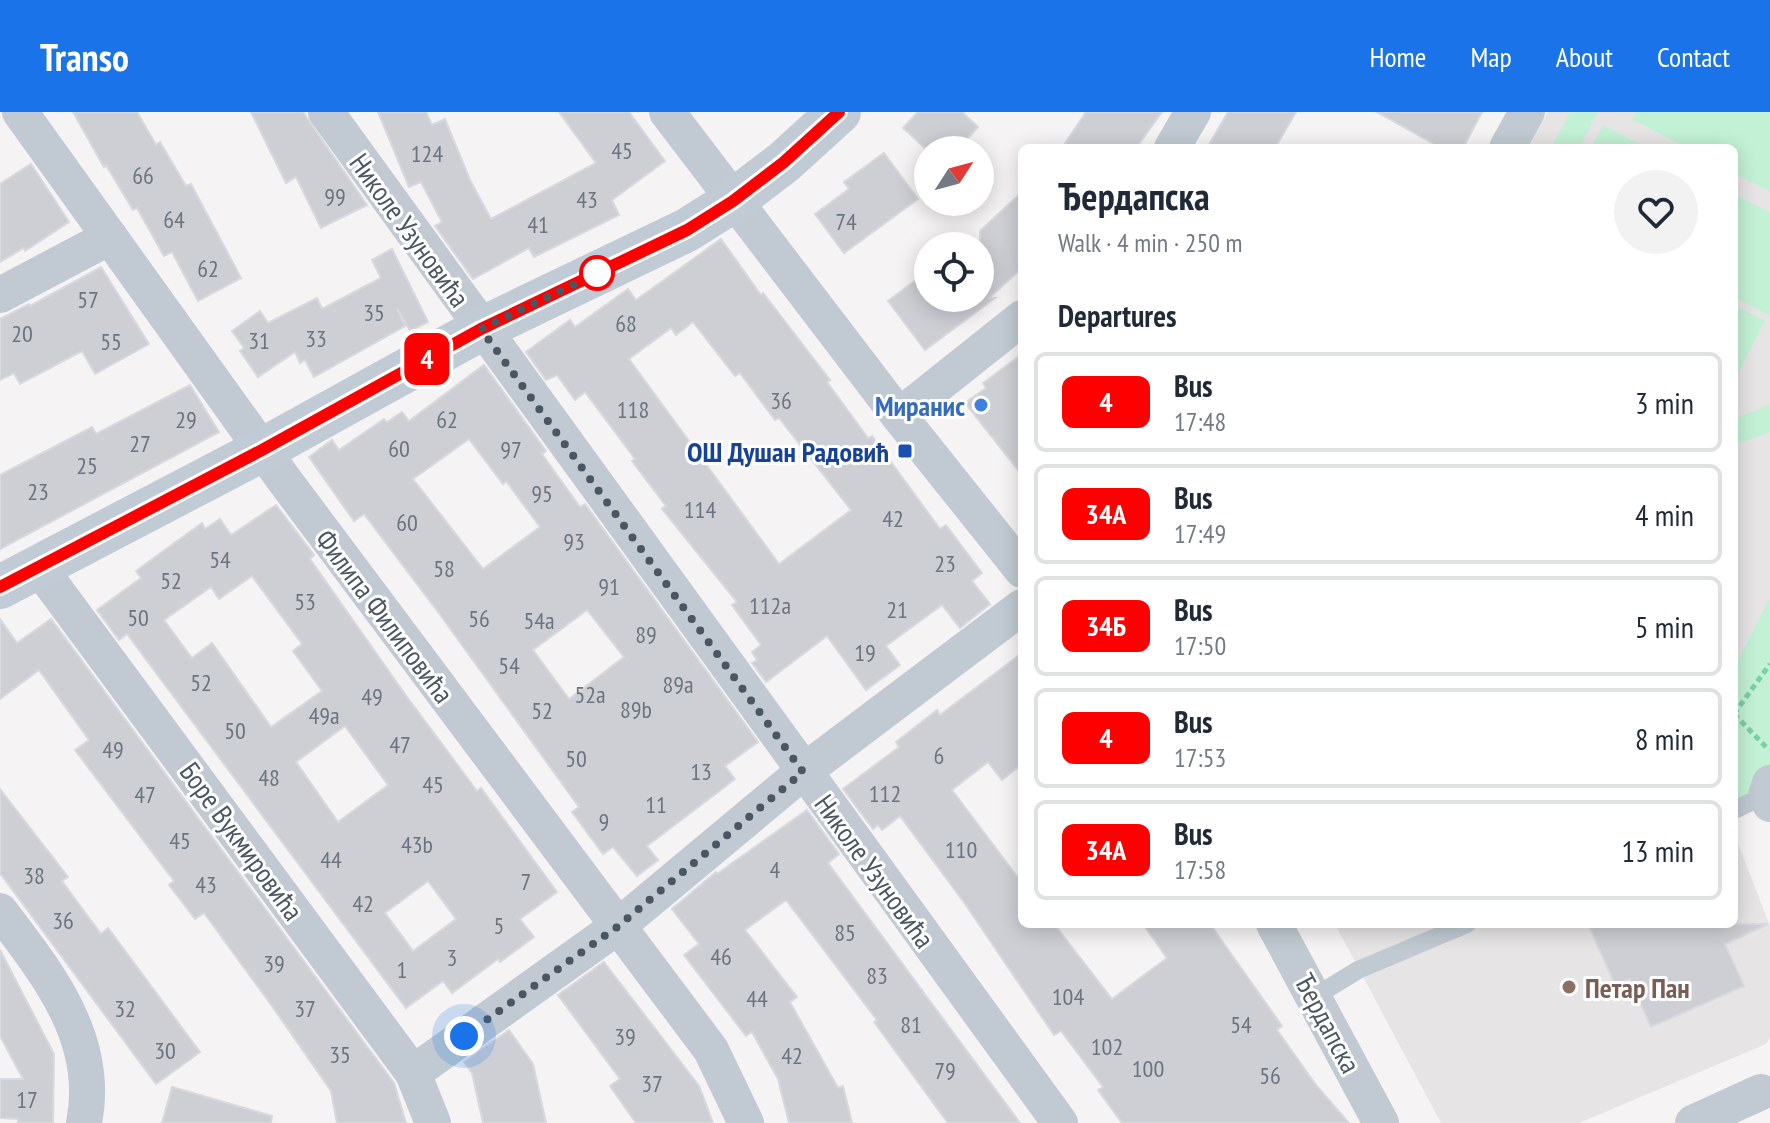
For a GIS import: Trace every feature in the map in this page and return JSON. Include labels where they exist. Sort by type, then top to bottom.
[{"type":"street","name":"Филипа Филиповића","points":[[20,112],[262,450],[711,1050],[746,1123]]},
{"type":"street","name":"Николе Узуновића","points":[[326,112],[1060,1123]]},
{"type":"street","points":[[667,112],[899,416],[1018,565]]},
{"type":"street","points":[[0,587],[262,450],[481,329],[687,230],[733,201],[784,162],[839,112]]},
{"type":"street","points":[[1174,144],[1193,112]]},
{"type":"street","points":[[1509,144],[1527,112]]},
{"type":"street","points":[[0,295],[110,237]]},
{"type":"street","points":[[899,416],[1018,321]]},
{"type":"street","name":"Боре Вукмировића","points":[[38,566],[413,1073],[433,1123]]},
{"type":"street","points":[[413,1073],[617,927],[803,772],[1018,610]]},
{"type":"street","points":[[0,911],[54,982],[74,1024],[86,1068],[84,1123]]},
{"type":"street","name":"Ђердапска","points":[[1276,928],[1381,1123]]},
{"type":"street","points":[[1693,1123],[1768,1092]]},
{"type":"lane","points":[[1738,808],[1769,794]]},
{"type":"lane","points":[[1314,997],[1358,970],[1458,928]]},
{"type":"path","points":[[1738,708],[1770,664]]},
{"type":"path","points":[[1738,718],[1770,751]]},
{"type":"shaded area","points":[[1548,112],[1770,112],[1770,597],[1738,660],[1738,144],[1530,144]]},
{"type":"shaded area","name":"Петар Пан","points":[[1738,843],[1770,926],[1770,1038],[1766,1044],[1579,1123],[1441,1123],[1337,928],[1738,928]]},
{"type":"green space","points":[[1570,112],[1598,112],[1581,144],[1553,144]]},
{"type":"green space","points":[[1636,112],[1770,112],[1770,192],[1738,175],[1738,144],[1679,144],[1632,119]]},
{"type":"green space","points":[[1603,125],[1639,144],[1593,144]]},
{"type":"green space","points":[[1738,196],[1770,213],[1770,316],[1738,299]]},
{"type":"green space","points":[[1738,307],[1765,321],[1738,373]]},
{"type":"green space","points":[[1770,404],[1770,432],[1738,444],[1738,417]]},
{"type":"green space","points":[[1770,597],[1770,783],[1738,807],[1738,660]]},
{"type":"building","points":[[73,112],[137,112],[156,145],[160,142],[186,186],[191,184],[241,278],[198,301],[172,252],[164,256],[137,208],[133,210],[106,165],[104,167]]},
{"type":"building","points":[[251,112],[303,112],[367,205],[321,228],[296,177],[286,183]]},
{"type":"building","points":[[378,112],[426,112],[432,125],[445,119],[470,180],[491,219],[596,163],[559,112],[629,112],[665,161],[612,200],[619,215],[534,257],[529,248],[473,279],[435,226],[442,222],[421,182],[409,187]]},
{"type":"building","points":[[918,112],[962,112],[978,127],[970,136],[914,138],[903,128]]},
{"type":"building","points":[[1086,112],[1162,112],[1139,144],[1065,144]]},
{"type":"building","points":[[1228,112],[1296,112],[1277,144],[1209,144]]},
{"type":"building","points":[[1377,112],[1482,112],[1465,144],[1434,144]]},
{"type":"building","points":[[884,153],[914,194],[914,202],[844,253],[815,214],[849,189],[844,182]]},
{"type":"building","points":[[31,164],[69,222],[25,251],[24,248],[0,262],[0,184]]},
{"type":"building","points":[[1018,196],[1018,272],[994,293],[994,232],[980,232]]},
{"type":"building","points":[[721,239],[761,295],[763,293],[830,380],[827,382],[868,438],[872,436],[940,529],[946,525],[982,573],[972,581],[990,604],[960,628],[942,605],[886,646],[900,665],[866,690],[827,636],[766,682],[752,663],[757,660],[752,652],[761,645],[732,605],[737,602],[662,509],[666,506],[632,461],[635,459],[585,392],[575,400],[557,375],[546,380],[526,352],[570,320],[575,327],[628,289],[636,300]],"holes":[[[693,322],[735,376],[740,373],[775,420],[779,418],[851,510],[779,564],[629,359],[671,328],[676,335]]]},
{"type":"building","points":[[392,249],[428,322],[410,331],[397,308],[405,326],[314,377],[305,360],[300,363],[295,352],[258,377],[240,351],[244,348],[232,331],[260,311],[268,323],[317,298],[322,309],[381,278],[372,260]]},
{"type":"building","points":[[101,267],[149,344],[95,374],[82,351],[20,384],[14,373],[0,380],[0,319]]},
{"type":"building","points":[[914,282],[914,312],[976,312],[925,350],[888,301]]},
{"type":"building","points":[[1018,357],[1018,470],[965,403],[986,388],[983,383]]},
{"type":"building","points":[[484,365],[546,451],[542,454],[580,507],[585,504],[758,742],[725,766],[735,779],[647,846],[658,860],[637,876],[613,847],[603,854],[572,812],[579,807],[441,616],[364,514],[354,521],[309,457],[332,440],[339,450],[384,419],[387,422],[402,412],[409,421]],"holes":[[[469,439],[503,484],[506,481],[540,527],[483,569],[413,479]],[[587,610],[624,657],[569,699],[533,650]]]},
{"type":"building","points":[[190,385],[219,432],[0,549],[0,475],[92,427],[96,434]]},
{"type":"building","points":[[276,505],[314,555],[310,559],[407,697],[477,791],[481,788],[557,892],[520,919],[534,937],[452,993],[443,981],[406,1008],[127,634],[119,640],[97,610],[141,578],[136,571],[202,523],[205,529],[220,519],[231,535]],"holes":[[[252,576],[302,644],[293,651],[322,691],[271,727],[212,643],[192,658],[164,620],[211,587],[219,599]],[[345,726],[388,785],[338,822],[296,762]],[[428,881],[456,919],[413,951],[385,913]]]},
{"type":"building","points":[[0,619],[17,643],[51,619],[394,1083],[406,1123],[337,1123],[331,1091],[272,1006],[204,913],[195,919],[169,885],[174,881],[75,750],[89,740],[39,670],[0,699]]},
{"type":"building","points":[[1018,656],[1018,767],[1002,780],[988,762],[952,790],[1018,878],[1018,928],[1057,928],[1112,999],[1167,958],[1146,928],[1213,928],[1282,1026],[1277,1030],[1316,1085],[1349,1123],[1122,1123],[1098,1090],[1103,1087],[1061,1031],[1054,1035],[963,901],[900,816],[882,830],[878,825],[873,829],[843,789],[899,747],[896,742],[937,710],[940,715]]},
{"type":"building","points":[[0,789],[68,877],[62,881],[101,934],[108,928],[200,1052],[156,1084],[0,873]]},
{"type":"building","points":[[807,810],[839,854],[828,863],[1020,1123],[948,1123],[874,1022],[877,1020],[786,900],[745,930],[797,997],[790,1002],[838,1088],[843,1086],[852,1123],[789,1123],[778,1079],[752,1032],[746,1036],[684,955],[699,944],[672,909],[716,872]]},
{"type":"building","points":[[1738,924],[1768,924],[1725,944],[1744,986],[1651,1027],[1630,979],[1615,985],[1590,928],[1738,928]]},
{"type":"building","points":[[0,950],[54,1054],[53,1123],[18,1123],[18,1119],[0,1118],[0,1079],[23,1079],[0,1036]]},
{"type":"building","points":[[604,962],[699,1086],[713,1123],[636,1123],[610,1086],[620,1079],[558,995]]},
{"type":"building","points":[[509,1030],[533,1064],[546,1123],[483,1123],[472,1073],[464,1062]]},
{"type":"building","points":[[172,1087],[272,1116],[271,1123],[162,1123]]},
{"type":"bus line","name":"4","points":[[0,587],[262,450],[481,329],[687,230],[733,201],[784,162],[839,112]]},
{"type":"place","name":"Миранис","points":[[981,405]]},
{"type":"place","name":"ОШ Душан Радовић","points":[[905,451]]},
{"type":"place","name":"Петар Пан","points":[[1569,987]]},
{"type":"route","points":[[464,1036],[617,927],[803,772],[481,329],[610,267],[597,273]]}]
